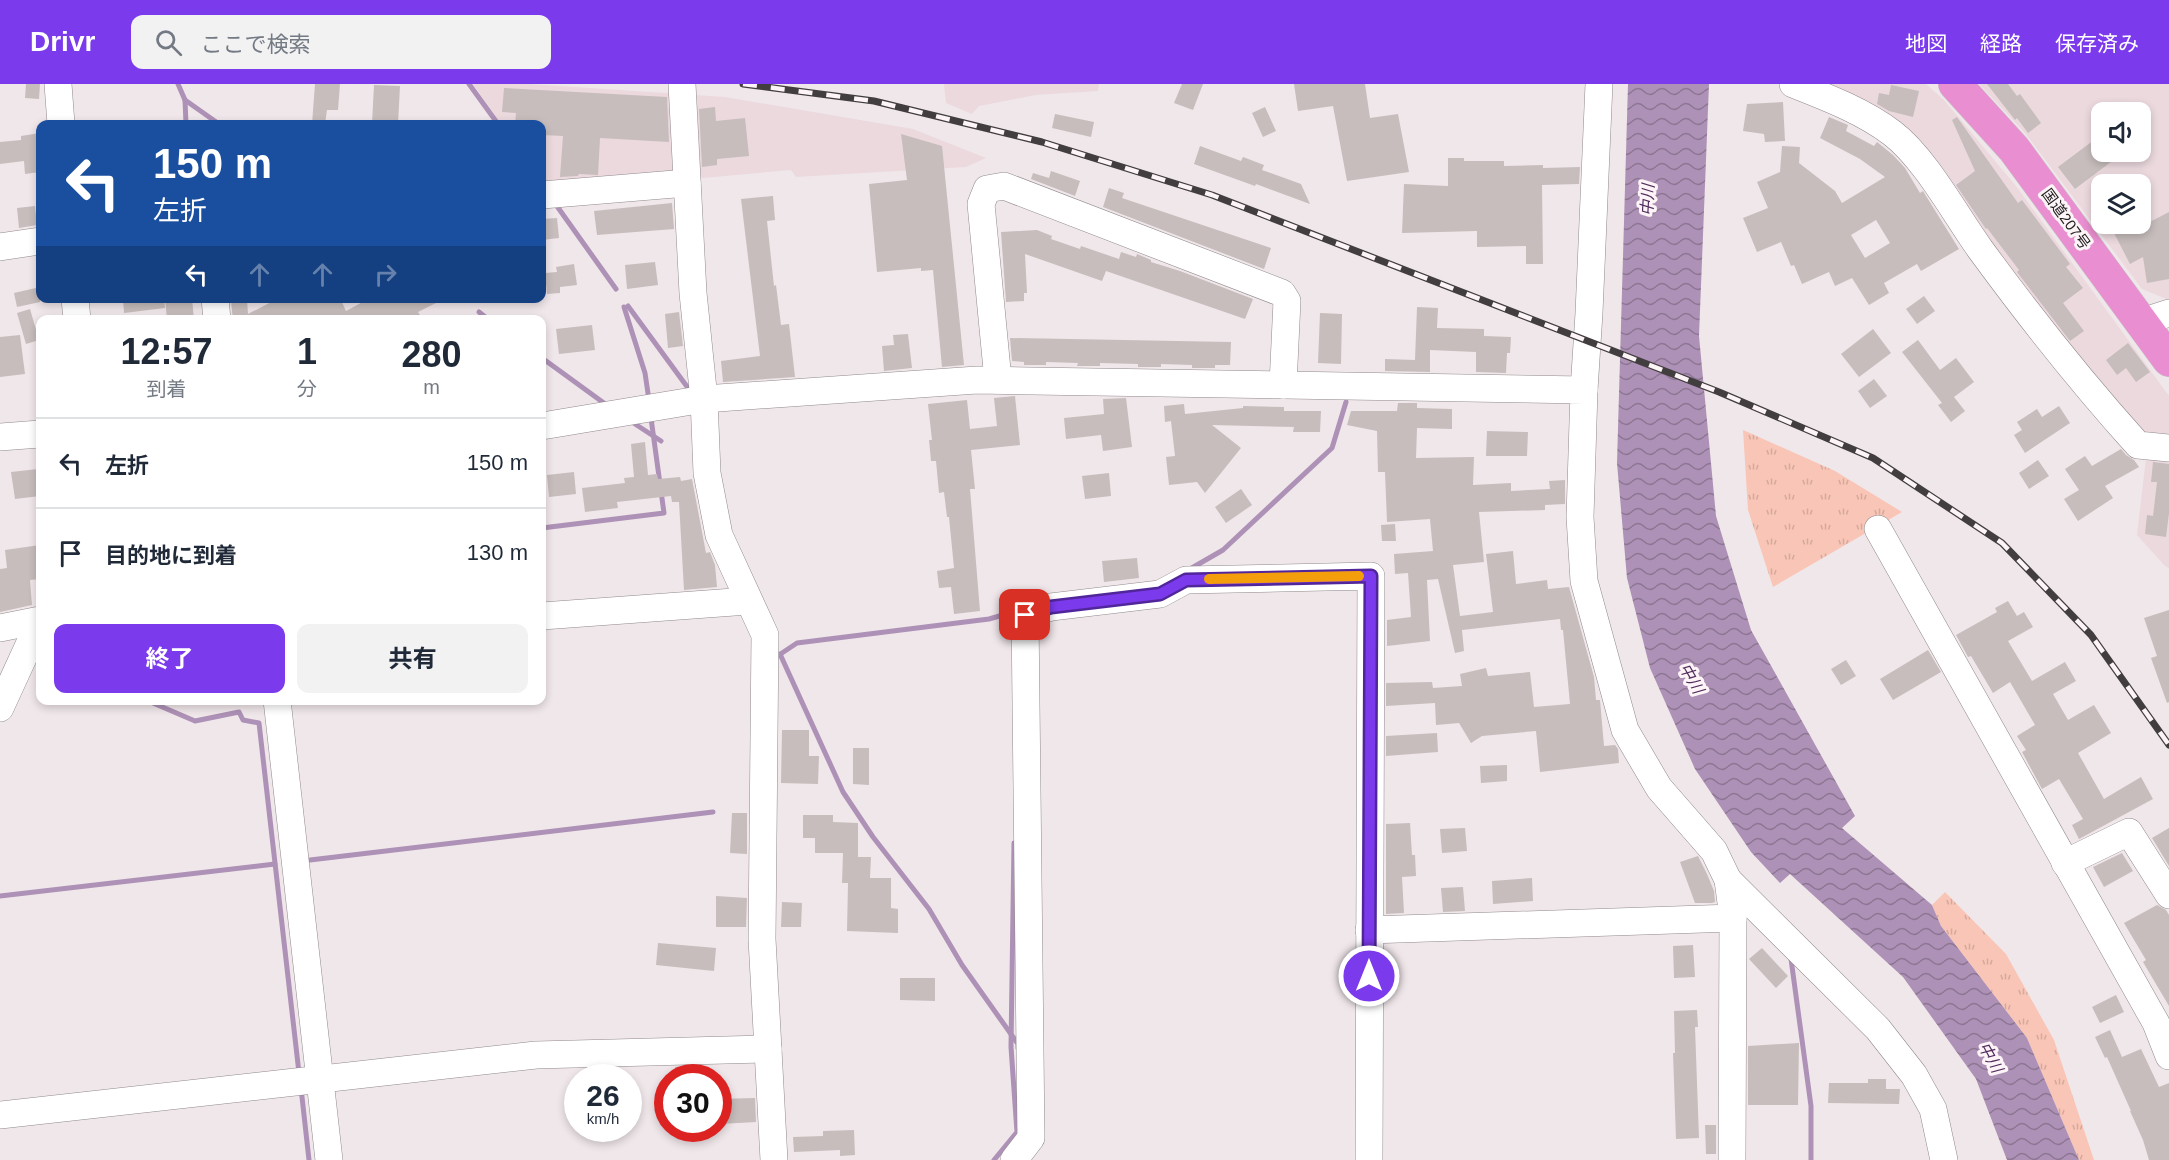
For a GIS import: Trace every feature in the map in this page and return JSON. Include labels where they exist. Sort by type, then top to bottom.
[{"type":"highway","name":"国道207号","points":[[1955,84],[2014,149],[2155,317],[2169,360]]},
{"type":"street","points":[[58,84],[61,120]]},
{"type":"street","points":[[682,84],[693,293],[704,399],[707,473],[719,535],[765,634],[762,939],[774,1160]]},
{"type":"street","points":[[1599,84],[1580,517],[1584,581],[1625,730],[1659,788],[1714,851],[1728,880],[1733,918],[1732,1160]]},
{"type":"street","points":[[1793,84],[1867,117],[1892,133],[1912,152],[1980,249],[2048,338],[2138,445],[2169,448]]},
{"type":"street","points":[[546,195],[687,183]]},
{"type":"street","points":[[998,380],[981,204],[987,189],[1005,186],[1282,293],[1287,301],[1283,385]]},
{"type":"street","points":[[0,247],[36,242]]},
{"type":"street","points":[[546,425],[704,399],[977,380],[1584,390]]},
{"type":"street","points":[[0,438],[36,434]]},
{"type":"street","points":[[1878,529],[2073,860],[2156,1023],[2169,1056]]},
{"type":"street","points":[[1014,1160],[1031,1138],[1025,615],[1051,607],[1160,594],[1186,580],[1371,576],[1369,1160]]},
{"type":"street","points":[[546,616],[748,601]]},
{"type":"street","points":[[0,628],[36,621]]},
{"type":"street","points":[[0,708],[36,629]]},
{"type":"street","points":[[277,705],[307,1081],[329,1160]]},
{"type":"street","points":[[2073,860],[2129,832],[2169,895]]},
{"type":"street","points":[[1728,880],[1885,1038],[1914,1075],[1933,1109],[1944,1160]]},
{"type":"street","points":[[1369,930],[1733,918]]},
{"type":"street","points":[[0,1115],[536,1055],[768,1048]]},
{"type":"shaded area","points":[[473,84],[530,84],[725,97],[913,129],[986,158],[966,167],[796,177],[791,170],[547,192],[546,120],[498,120]]},
{"type":"shaded area","points":[[944,84],[1099,84],[1098,91],[1036,95],[979,106],[972,114],[946,103]]},
{"type":"shaded area","points":[[1809,84],[1926,84],[1944,100],[2016,186],[2169,396],[2169,568],[2137,535],[2147,450],[1915,145]]},
{"type":"shaded area","points":[[1979,84],[2169,84],[2169,300],[2142,289],[2101,234],[2151,234],[2151,174],[2091,174],[2091,221],[2025,133]]},
{"type":"green space","points":[[1743,430],[1835,471],[1902,512],[1773,587],[1748,510]]},
{"type":"green space","points":[[1945,892],[2006,954],[2054,1040],[2094,1160],[2079,1160],[2027,1038],[1941,926],[1932,905]]},
{"type":"water","name":"中川","points":[[1628,84],[1709,84],[1699,336],[1716,516],[1751,630],[1855,816],[1842,828],[1932,905],[1941,926],[2027,1038],[2079,1160],[2007,1160],[1976,1079],[1903,977],[1790,874],[1780,883],[1751,852],[1695,769],[1650,668],[1627,578],[1617,463]]},
{"type":"building","points":[[26,84],[40,84],[39,99],[25,98]]},
{"type":"building","points":[[315,84],[340,84],[338,110],[327,110],[326,120],[312,120]]},
{"type":"building","points":[[1182,84],[1203,84],[1193,110],[1174,103]]},
{"type":"building","points":[[1294,84],[1365,84],[1370,118],[1398,114],[1409,172],[1347,181],[1333,106],[1298,111]]},
{"type":"building","points":[[1987,84],[2008,84],[2017,96],[2020,94],[2041,123],[2028,133]]},
{"type":"building","points":[[374,85],[400,86],[398,120],[372,120]]},
{"type":"building","points":[[1891,85],[1919,91],[1913,117],[1889,111],[1877,104],[1879,93],[1889,95]]},
{"type":"building","points":[[504,88],[667,97],[669,142],[600,138],[598,175],[579,174],[578,176],[560,177],[563,136],[546,135],[546,120],[515,120],[516,113],[502,112]]},
{"type":"building","points":[[1783,102],[1785,141],[1765,142],[1764,134],[1743,131],[1747,104]]},
{"type":"building","points":[[715,107],[716,121],[745,118],[749,156],[717,159],[717,165],[702,167],[699,109]]},
{"type":"building","points":[[1265,107],[1276,131],[1263,137],[1252,113]]},
{"type":"building","points":[[1055,114],[1094,122],[1091,137],[1052,128]]},
{"type":"building","points":[[1829,117],[1848,125],[1846,131],[1874,146],[1877,142],[1905,168],[1920,193],[1923,191],[1959,249],[1921,271],[1917,264],[1884,283],[1889,293],[1869,305],[1852,278],[1835,286],[1829,272],[1802,284],[1781,242],[1757,252],[1743,218],[1768,208],[1757,182],[1780,172],[1782,146],[1800,147],[1799,163],[1835,191],[1842,203],[1885,177],[1860,159],[1820,138]],"holes":[[[1876,220],[1890,243],[1865,258],[1851,235]]]},
{"type":"building","points":[[1957,117],[2018,203],[2022,200],[2070,264],[2066,267],[2083,288],[2063,303],[2084,331],[2070,341],[2017,272],[2019,270],[1986,229],[1956,185],[1975,171],[1952,120]]},
{"type":"building","points":[[36,134],[36,173],[25,174],[24,161],[0,164],[0,142],[21,140],[21,136]]},
{"type":"building","points":[[901,134],[942,146],[964,365],[942,367],[933,270],[921,271],[921,268],[877,272],[869,184],[907,180]]},
{"type":"building","points":[[2091,142],[2091,162],[2111,162],[2095,174],[2091,174],[2091,177],[2075,189],[2058,167]]},
{"type":"building","points":[[1200,146],[1241,161],[1243,157],[1264,165],[1262,170],[1301,184],[1310,204],[1194,164]]},
{"type":"building","points":[[1448,158],[1464,158],[1464,161],[1504,161],[1504,166],[1580,167],[1579,184],[1542,185],[1543,264],[1526,264],[1526,246],[1477,247],[1477,231],[1402,233],[1404,184],[1448,186]]},
{"type":"building","points":[[1051,171],[1080,181],[1075,196],[1031,179],[1033,173],[1049,178]]},
{"type":"building","points":[[1109,188],[1124,193],[1122,198],[1271,248],[1264,269],[1103,207]]},
{"type":"building","points":[[773,196],[775,220],[767,221],[774,286],[776,285],[781,325],[789,324],[795,377],[723,382],[721,361],[760,356],[741,199]]},
{"type":"building","points":[[672,203],[674,229],[597,235],[594,211]]},
{"type":"building","points":[[35,206],[36,225],[19,228],[17,208]]},
{"type":"building","points":[[2169,212],[2169,279],[2147,283],[2143,257],[2130,264],[2115,234],[2151,234],[2151,221]]},
{"type":"building","points":[[557,218],[559,238],[546,240],[546,219]]},
{"type":"building","points":[[1037,230],[1052,236],[1051,239],[1119,259],[1121,252],[1136,257],[1137,254],[1151,262],[1253,299],[1245,319],[1106,271],[1102,281],[1025,254],[1027,293],[1024,293],[1024,301],[1006,302],[1001,232]]},
{"type":"building","points":[[655,262],[658,285],[627,289],[625,265]]},
{"type":"building","points":[[574,264],[577,285],[560,287],[560,293],[547,294],[546,273],[557,272],[556,267]]},
{"type":"building","points":[[36,288],[36,303],[17,307],[14,293]]},
{"type":"building","points":[[1924,296],[1935,311],[1917,324],[1906,309]]},
{"type":"building","points":[[123,303],[164,303],[165,308],[124,313]]},
{"type":"building","points":[[165,303],[192,303],[194,315],[167,315]]},
{"type":"building","points":[[231,303],[247,303],[248,314],[269,303],[342,303],[346,311],[361,303],[436,303],[418,312],[420,315],[232,315]]},
{"type":"building","points":[[1417,307],[1438,308],[1437,328],[1484,329],[1484,336],[1511,337],[1506,373],[1476,372],[1476,352],[1430,350],[1430,372],[1385,371],[1385,359],[1415,360]]},
{"type":"building","points":[[30,309],[36,330],[36,341],[26,344],[17,313]]},
{"type":"building","points":[[679,312],[683,346],[668,348],[665,314]]},
{"type":"building","points":[[1320,313],[1342,314],[1341,364],[1318,363]]},
{"type":"building","points":[[592,325],[595,350],[559,354],[556,329]]},
{"type":"building","points":[[1873,329],[1891,353],[1859,377],[1841,354]]},
{"type":"building","points":[[908,334],[912,368],[884,371],[882,346],[894,345],[893,335]]},
{"type":"building","points":[[20,335],[25,374],[0,377],[0,337]]},
{"type":"building","points":[[1010,338],[1231,342],[1230,365],[1215,365],[1215,368],[1192,368],[1192,365],[1161,364],[1161,367],[1138,367],[1138,364],[1100,363],[1100,366],[1077,366],[1078,363],[1046,362],[1046,365],[1024,365],[1024,362],[1012,361]]},
{"type":"building","points":[[1918,340],[1940,370],[1956,358],[1974,382],[1954,397],[1965,411],[1951,422],[1938,405],[1942,403],[1902,352]]},
{"type":"building","points":[[2128,343],[2150,372],[2136,382],[2126,368],[2117,375],[2106,360]]},
{"type":"building","points":[[1874,379],[1887,396],[1870,408],[1858,391]]},
{"type":"building","points":[[1015,396],[1020,445],[971,450],[975,489],[970,489],[980,611],[954,614],[951,587],[939,588],[937,571],[954,568],[944,492],[939,493],[936,461],[931,461],[929,440],[932,440],[928,404],[967,400],[970,429],[997,426],[994,398]]},
{"type":"building","points":[[1126,398],[1132,447],[1103,451],[1101,435],[1066,439],[1064,418],[1104,414],[1103,399]]},
{"type":"building","points":[[1398,403],[1417,403],[1417,408],[1452,409],[1452,429],[1417,428],[1416,458],[1474,457],[1473,485],[1511,483],[1511,491],[1550,489],[1549,481],[1565,480],[1565,504],[1545,505],[1545,510],[1479,512],[1484,562],[1453,565],[1460,616],[1493,612],[1486,554],[1513,551],[1516,584],[1547,580],[1548,589],[1569,587],[1594,677],[1596,700],[1600,700],[1604,746],[1615,745],[1618,749],[1619,763],[1540,772],[1536,731],[1482,736],[1471,743],[1459,723],[1436,725],[1435,703],[1386,706],[1386,683],[1432,682],[1433,688],[1462,686],[1460,674],[1486,668],[1488,676],[1530,672],[1534,707],[1570,704],[1560,619],[1462,630],[1464,651],[1455,653],[1438,579],[1427,580],[1430,641],[1387,646],[1387,620],[1411,617],[1408,573],[1395,574],[1394,554],[1433,551],[1430,519],[1387,522],[1385,472],[1378,472],[1377,431],[1347,425],[1351,411],[1397,411]]},
{"type":"building","points":[[1184,404],[1185,414],[1243,408],[1243,406],[1284,407],[1284,411],[1321,411],[1320,432],[1293,432],[1294,427],[1212,425],[1241,448],[1205,493],[1197,482],[1169,485],[1166,457],[1175,456],[1171,421],[1165,422],[1164,406]]},
{"type":"building","points":[[2059,406],[2070,423],[2025,453],[2014,435],[2022,430],[2017,422],[2037,409],[2042,417]]},
{"type":"building","points":[[1487,431],[1528,432],[1527,456],[1486,456]]},
{"type":"building","points":[[645,442],[648,475],[657,474],[658,479],[680,477],[681,481],[692,479],[706,553],[710,552],[715,565],[717,587],[684,590],[679,502],[672,502],[671,496],[617,502],[618,508],[585,512],[582,488],[625,483],[624,478],[634,477],[631,444]]},
{"type":"building","points":[[2121,449],[2139,467],[2105,486],[2113,498],[2078,521],[2064,499],[2079,490],[2065,469],[2085,456],[2092,466]]},
{"type":"building","points":[[2038,460],[2049,476],[2029,489],[2019,473]]},
{"type":"building","points":[[2153,462],[2169,464],[2169,513],[2166,537],[2145,534],[2147,515],[2153,516],[2157,482],[2151,482]]},
{"type":"building","points":[[36,469],[36,496],[15,499],[11,472]]},
{"type":"building","points":[[574,472],[576,494],[549,497],[547,475]]},
{"type":"building","points":[[1109,473],[1111,496],[1085,499],[1082,476]]},
{"type":"building","points":[[1241,489],[1252,505],[1226,523],[1215,507]]},
{"type":"building","points":[[1395,524],[1396,541],[1382,541],[1381,525]]},
{"type":"building","points":[[36,546],[36,579],[30,580],[32,605],[0,612],[0,569],[7,568],[5,550]]},
{"type":"building","points":[[1137,558],[1139,578],[1104,582],[1102,561]]},
{"type":"building","points":[[2008,601],[2017,616],[2024,612],[2033,627],[2008,641],[2032,681],[2065,662],[2076,681],[2053,694],[2068,720],[2094,705],[2111,733],[2078,753],[2104,799],[2141,777],[2153,799],[2079,839],[2072,825],[2083,819],[2059,779],[2042,789],[2022,752],[2026,750],[2017,736],[2035,725],[2010,682],[1993,693],[1956,635],[1997,612],[1995,608]]},
{"type":"building","points":[[2169,610],[2169,702],[2167,703],[2151,658],[2157,656],[2144,618]]},
{"type":"building","points":[[1928,650],[1941,672],[1893,700],[1880,679]]},
{"type":"building","points":[[1846,660],[1856,676],[1841,685],[1831,669]]},
{"type":"building","points":[[782,730],[809,730],[809,756],[819,756],[818,784],[781,783]]},
{"type":"building","points":[[1437,733],[1438,752],[1386,756],[1386,736]]},
{"type":"building","points":[[853,748],[869,748],[869,785],[853,784]]},
{"type":"building","points":[[1507,765],[1507,781],[1481,783],[1480,766]]},
{"type":"building","points":[[732,813],[747,813],[747,854],[730,853]]},
{"type":"building","points":[[803,815],[833,815],[833,822],[858,823],[858,857],[871,857],[870,878],[891,878],[891,908],[898,909],[898,933],[847,931],[848,883],[842,883],[843,853],[815,853],[815,838],[803,838]]},
{"type":"building","points":[[1410,823],[1416,876],[1402,877],[1404,913],[1386,914],[1386,824]]},
{"type":"building","points":[[1465,828],[1467,851],[1442,853],[1440,829]]},
{"type":"building","points":[[2169,828],[2169,866],[2152,838]]},
{"type":"building","points":[[2122,853],[2133,871],[2104,887],[2093,867]]},
{"type":"building","points":[[1698,856],[1714,891],[1715,902],[1712,903],[1695,903],[1680,862]]},
{"type":"building","points":[[1532,878],[1533,901],[1493,904],[1492,881]]},
{"type":"building","points":[[1463,887],[1465,911],[1443,912],[1441,888]]},
{"type":"building","points":[[716,896],[747,898],[746,927],[716,927]]},
{"type":"building","points":[[782,902],[802,903],[801,927],[781,927]]},
{"type":"building","points":[[2157,905],[2166,910],[2169,915],[2169,1006],[2143,962],[2146,960],[2124,923]]},
{"type":"building","points":[[658,943],[716,948],[714,971],[656,965]]},
{"type":"building","points":[[1693,945],[1695,977],[1674,978],[1673,946]]},
{"type":"building","points":[[1762,948],[1788,976],[1776,988],[1749,959]]},
{"type":"building","points":[[900,978],[935,978],[935,1001],[900,1000]]},
{"type":"building","points":[[2116,995],[2124,1012],[2100,1023],[2092,1007]]},
{"type":"building","points":[[1697,1010],[1698,1027],[1695,1027],[1699,1138],[1676,1139],[1674,1011]]},
{"type":"building","points":[[2110,1030],[2122,1057],[2141,1049],[2159,1087],[2169,1083],[2169,1160],[2149,1160],[2131,1111],[2107,1057],[2105,1058],[2095,1037]]},
{"type":"building","points":[[1799,1043],[1798,1105],[1748,1105],[1748,1046]]},
{"type":"building","points":[[1868,1079],[1886,1079],[1886,1089],[1900,1089],[1899,1104],[1828,1103],[1829,1083],[1868,1083]]},
{"type":"building","points":[[755,1098],[756,1122],[732,1123],[732,1099]]},
{"type":"building","points":[[1705,1125],[1716,1125],[1716,1154],[1706,1154]]},
{"type":"building","points":[[854,1130],[855,1155],[840,1156],[840,1150],[794,1152],[793,1137],[823,1136],[823,1131]]},
{"type":"waterway","points":[[178,84],[185,100],[186,120]]},
{"type":"waterway","points":[[469,84],[495,120]]},
{"type":"waterway","points":[[185,100],[213,120]]},
{"type":"waterway","points":[[554,202],[616,289]]},
{"type":"waterway","points":[[628,306],[688,388]]},
{"type":"waterway","points":[[624,307],[645,373],[649,400]]},
{"type":"waterway","points":[[479,312],[483,315]]},
{"type":"waterway","points":[[546,361],[608,406]]},
{"type":"waterway","points":[[1190,569],[1223,550],[1332,448],[1346,402]]},
{"type":"waterway","points":[[546,528],[664,513],[651,418]]},
{"type":"waterway","points":[[632,422],[661,441]]},
{"type":"waterway","points":[[773,659],[797,643],[989,619],[1017,611]]},
{"type":"waterway","points":[[780,654],[843,792],[873,837],[929,909],[962,965],[1018,1044],[1018,1048]]},
{"type":"waterway","points":[[158,705],[195,721],[239,712],[243,720],[259,723],[299,1073]]},
{"type":"waterway","points":[[310,860],[713,812]]},
{"type":"waterway","points":[[994,1160],[1017,1132],[1011,1047],[1014,843]]},
{"type":"waterway","points":[[0,896],[275,864]]},
{"type":"waterway","points":[[1791,959],[1811,1106],[1811,1160]]},
{"type":"waterway","points":[[301,1088],[309,1160]]},
{"type":"railway","points":[[743,84],[874,101],[1042,142],[1212,195],[1719,392],[1873,458],[2002,543],[2091,635],[2169,745]]},
{"type":"slow traffic","points":[[1209,579],[1359,576]]},
{"type":"route","points":[[1025,615],[1051,607],[1160,594],[1186,580],[1371,576],[1369,976]]}]
